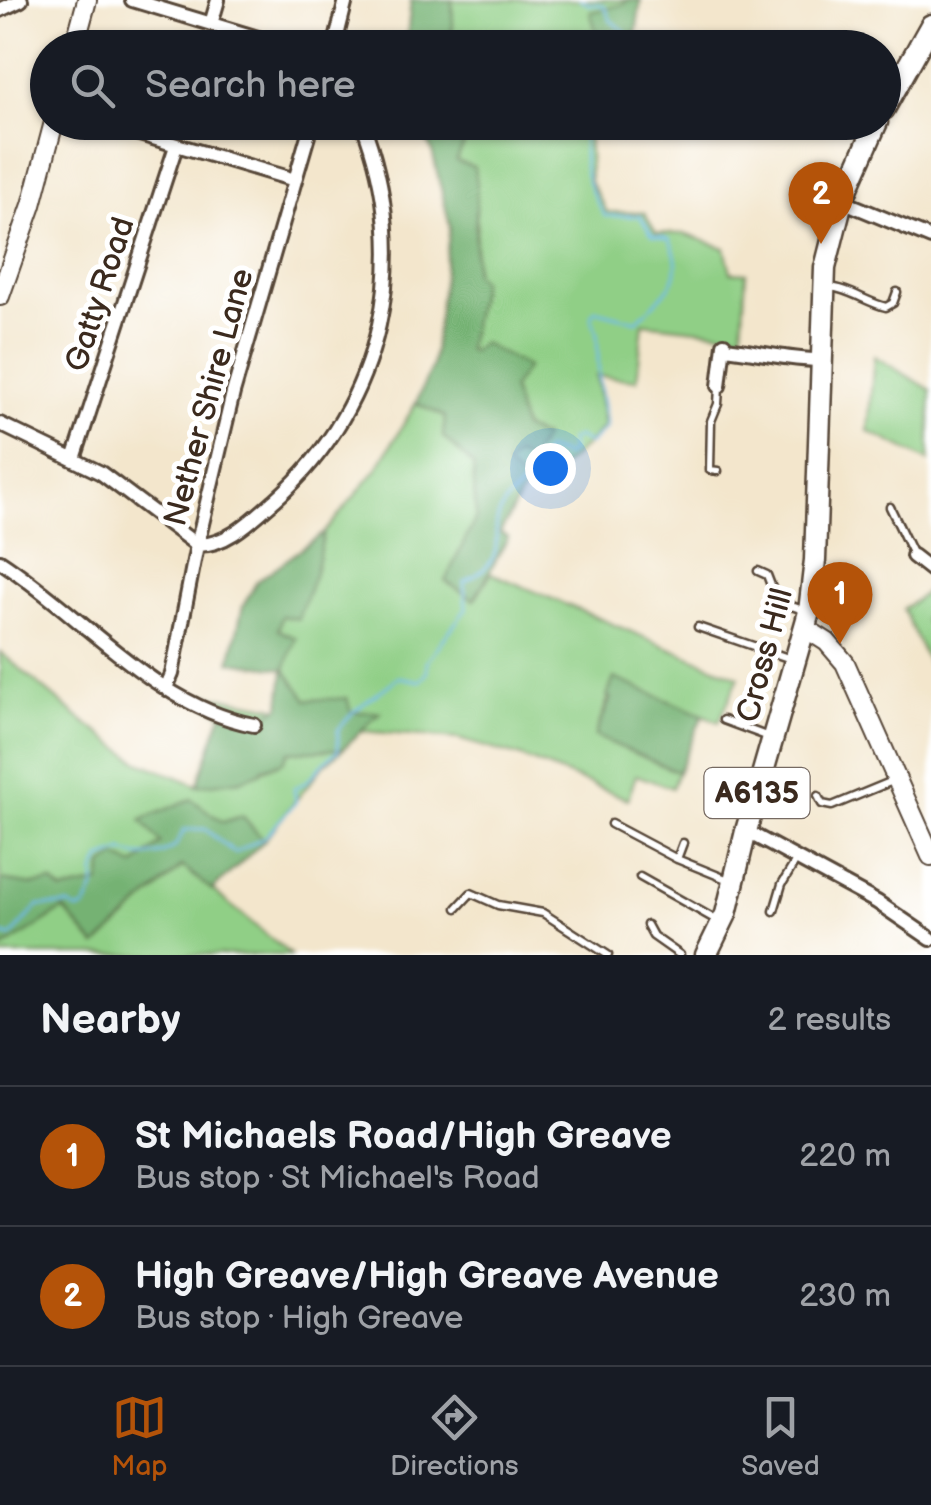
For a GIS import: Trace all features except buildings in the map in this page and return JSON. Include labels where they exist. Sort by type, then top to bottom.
[{"type":"main road","points":[[901,82],[927,38]]},
{"type":"main road","name":"A6135","points":[[821,360],[831,238],[868,140]]},
{"type":"main road","name":"Cross Hill","points":[[706,955],[723,924],[807,620],[815,560],[821,360]]},
{"type":"street","points":[[0,10],[21,0]]},
{"type":"street","points":[[79,30],[87,0]]},
{"type":"street","points":[[132,0],[231,30]]},
{"type":"street","points":[[211,24],[218,0]]},
{"type":"street","points":[[338,30],[346,0]]},
{"type":"street","points":[[0,296],[26,224],[49,140]]},
{"type":"street","points":[[157,140],[295,180]]},
{"type":"street","name":"Nether Shire Lane","points":[[166,688],[233,393],[307,140]]},
{"type":"street","points":[[0,424],[114,482],[197,546],[230,535],[296,480],[342,420],[368,367],[382,318],[388,254],[386,207],[368,140]]},
{"type":"street","name":"Gatty Road","points":[[74,459],[176,146]]},
{"type":"street","points":[[842,201],[931,238]]},
{"type":"street","points":[[719,386],[724,344],[790,360],[821,360]]},
{"type":"street","points":[[913,556],[931,570]]},
{"type":"street","points":[[0,561],[166,688],[209,713],[254,725]]},
{"type":"street","points":[[807,620],[845,663],[931,856]]},
{"type":"street","points":[[746,831],[878,902],[931,938]]},
{"type":"lane","points":[[824,287],[843,289],[863,301],[886,307],[893,303],[897,292]]},
{"type":"lane","points":[[718,471],[710,470],[710,420],[718,404],[719,386]]},
{"type":"lane","points":[[890,506],[913,556]]},
{"type":"lane","points":[[758,571],[767,575],[777,601],[807,620]]},
{"type":"lane","points":[[698,627],[796,661]]},
{"type":"lane","points":[[724,720],[774,739]]},
{"type":"lane","points":[[818,796],[822,804],[832,806],[896,780]]},
{"type":"lane","points":[[611,824],[676,859],[734,882]]},
{"type":"lane","points":[[676,859],[683,843]]},
{"type":"lane","points":[[774,911],[782,884],[798,859]]},
{"type":"lane","points":[[640,877],[723,924]]},
{"type":"lane","points":[[457,908],[471,893],[498,905],[543,914],[608,955]]},
{"type":"lane","points":[[647,925],[652,936],[680,955]]},
{"type":"green space","points":[[411,0],[452,0],[452,30],[408,30]]},
{"type":"green space","points":[[452,0],[627,0],[610,30],[452,30]]},
{"type":"green space","points":[[627,0],[641,0],[637,30],[596,30],[590,12]]},
{"type":"green space","points":[[427,140],[464,140],[456,161],[474,167],[477,184],[474,274],[481,281],[467,350],[471,352],[482,343],[527,367],[512,389],[523,428],[544,438],[529,461],[516,455],[506,466],[527,484],[500,533],[508,538],[474,600],[445,581],[476,518],[473,465],[443,437],[445,417],[416,403],[432,366],[450,226]]},
{"type":"green space","points":[[464,140],[589,140],[590,182],[607,212],[644,213],[656,233],[684,234],[725,248],[731,272],[746,273],[742,334],[643,323],[637,380],[596,376],[604,426],[560,467],[527,484],[506,466],[543,437],[523,428],[512,388],[527,367],[467,350],[481,281],[474,274],[477,221],[456,161]]},
{"type":"green space","points":[[874,356],[931,390],[929,461],[868,431]]},
{"type":"green space","points":[[416,403],[445,417],[443,437],[473,464],[476,518],[446,581],[474,600],[491,573],[739,677],[719,722],[615,679],[595,736],[678,772],[672,788],[636,775],[628,799],[521,757],[458,739],[361,731],[379,713],[350,712],[347,698],[307,701],[285,669],[278,631],[282,616],[314,576],[324,533],[377,469]]},
{"type":"green space","points":[[324,533],[298,619],[282,616],[278,630],[296,638],[285,669],[307,700],[347,698],[351,712],[380,712],[343,749],[289,752],[283,762],[263,768],[260,773],[197,786],[222,714],[254,721],[280,707],[284,669],[230,662],[243,606],[257,581]]},
{"type":"green space","points":[[931,589],[931,608],[924,620],[931,628],[931,670],[903,609]]},
{"type":"green space","points":[[0,652],[139,762],[197,785],[240,780],[283,762],[289,752],[343,749],[322,767],[264,841],[243,816],[224,822],[142,820],[162,843],[134,867],[117,857],[103,865],[100,883],[62,891],[52,883],[33,885],[0,880]]},
{"type":"green space","points":[[614,678],[703,715],[678,772],[595,736],[611,698],[607,696]]},
{"type":"green space","points":[[203,694],[280,708],[240,719],[201,702]]},
{"type":"green space","points":[[191,799],[223,822],[242,816],[264,841],[212,890],[182,866],[96,946],[64,909],[0,950],[0,880],[33,885],[52,882],[62,891],[100,883],[103,865],[117,857],[134,866],[161,843],[141,820]]},
{"type":"green space","points":[[183,866],[291,955],[0,955],[0,950],[64,909],[96,946]]},
{"type":"waterway","points":[[580,0],[604,5],[611,21],[624,30]]},
{"type":"waterway","points":[[0,934],[11,937],[38,906],[85,908],[101,859],[123,851],[142,856],[163,853],[175,846],[184,830],[205,829],[235,853],[265,837],[296,802],[294,788],[307,781],[338,751],[338,730],[353,712],[399,677],[420,681],[427,673],[427,661],[466,609],[464,582],[480,572],[495,553],[496,526],[505,504],[545,464],[542,455],[546,450],[566,456],[571,452],[570,440],[578,437],[589,444],[607,427],[597,334],[591,316],[595,310],[637,321],[675,275],[677,265],[669,239],[652,235],[640,216],[605,216],[585,171],[583,140]]},
{"type":"place","name":"High Greave/High Greave Avenue","points":[[821,244]]},
{"type":"place","name":"St Michaels Road/High Greave","points":[[840,644]]}]
